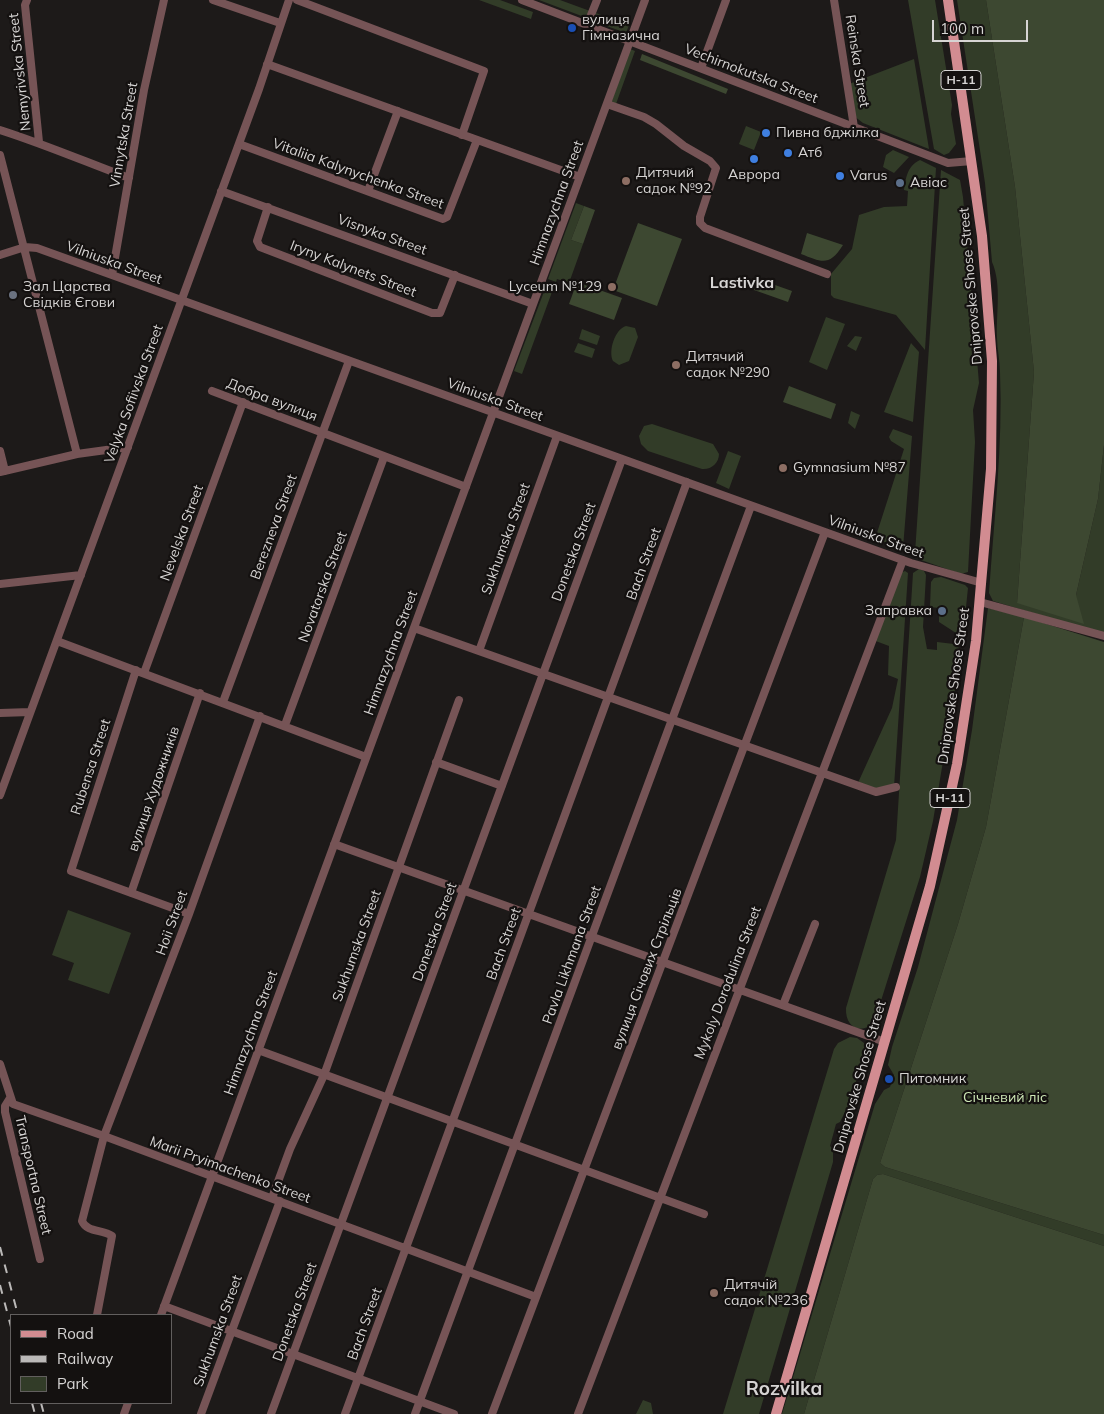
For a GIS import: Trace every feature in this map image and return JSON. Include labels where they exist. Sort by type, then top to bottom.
[{"type":"main road","name":"Dniprovske Shose Street","points":[[776,1414],[885,1042],[945,826],[957,764],[980,602],[991,469],[992,361],[982,236],[948,0]]},
{"type":"street","name":"Nemyrivska Street","points":[[27,0],[25,6],[40,142]]},
{"type":"street","name":"Vinnytska Street","points":[[112,275],[164,0]]},
{"type":"street","points":[[213,0],[280,23]]},
{"type":"street","name":"Velyka Sofiivska Street","points":[[0,795],[222,191],[289,0]]},
{"type":"street","points":[[297,0],[484,71],[462,134]]},
{"type":"street","name":"Vechirnokutska Street","points":[[522,0],[948,163],[972,161]]},
{"type":"street","points":[[587,25],[597,0]]},
{"type":"street","name":"Himnazychna Street","points":[[161,1314],[645,0]]},
{"type":"street","points":[[701,68],[726,0]]},
{"type":"street","name":"Reinska Street","points":[[834,0],[854,127]]},
{"type":"street","points":[[268,64],[580,177]]},
{"type":"street","points":[[607,104],[644,117],[684,146],[710,161],[716,168],[700,217],[700,223],[705,228],[827,274]]},
{"type":"street","points":[[368,192],[398,111]]},
{"type":"street","points":[[0,130],[40,142],[58,152],[129,178]]},
{"type":"street","name":"Vitaliia Kalynychenka Street","points":[[239,144],[445,219],[477,140]]},
{"type":"street","points":[[0,156],[77,454]]},
{"type":"street","name":"Visnyka Street","points":[[222,191],[533,304]]},
{"type":"street","name":"Iryny Kalynets Street","points":[[268,207],[257,241],[260,247],[432,313],[440,313],[455,276]]},
{"type":"street","points":[[0,255],[25,247]]},
{"type":"street","name":"Vilniuska Street","points":[[25,247],[37,248],[903,560],[982,583]]},
{"type":"street","name":"Berezneva Street","points":[[223,702],[349,361]]},
{"type":"street","name":"Добра вулиця","points":[[212,391],[322,433]]},
{"type":"street","name":"Nevelska Street","points":[[140,671],[243,402]]},
{"type":"street","points":[[322,433],[466,487]]},
{"type":"street","name":"Sukhumska Street","points":[[478,651],[558,436]]},
{"type":"street","points":[[0,451],[3,471],[77,454],[128,447]]},
{"type":"street","name":"Novatorska Street","points":[[285,725],[384,457]]},
{"type":"street","name":"Donetska Street","points":[[271,1414],[622,459]]},
{"type":"street","name":"Bach Street","points":[[345,1414],[687,482]]},
{"type":"street","name":"Pavla Likhmana Street","points":[[415,1414],[751,506]]},
{"type":"street","name":"вулиця Січових Стрільців","points":[[492,1414],[824,532]]},
{"type":"street","name":"Mykoly Dorodulina Street","points":[[578,1414],[903,560]]},
{"type":"street","points":[[0,584],[81,575]]},
{"type":"street","points":[[980,602],[1104,636]]},
{"type":"street","points":[[414,628],[876,792],[896,787]]},
{"type":"street","points":[[57,640],[366,757]]},
{"type":"street","name":"Rubensa Street","points":[[131,893],[71,871],[140,671]]},
{"type":"street","name":"вулиця Художників","points":[[131,893],[200,693]]},
{"type":"street","name":"Sukhumska Street","points":[[201,1414],[232,1331],[276,1200],[290,1149],[324,1074],[460,700]]},
{"type":"street","points":[[0,712],[30,712]]},
{"type":"street","name":"Hoii Street","points":[[104,1136],[260,716]]},
{"type":"street","points":[[436,762],[502,786]]},
{"type":"street","points":[[334,844],[885,1042]]},
{"type":"street","points":[[131,893],[188,914]]},
{"type":"street","points":[[783,1005],[815,924]]},
{"type":"street","points":[[258,1050],[704,1214]]},
{"type":"street","name":"Transportna Street","points":[[0,1064],[10,1098],[17,1107],[104,1136]]},
{"type":"street","name":"Transportna Street","points":[[10,1098],[5,1106],[6,1112],[40,1259]]},
{"type":"street","points":[[97,1314],[112,1236],[89,1228],[82,1221],[104,1136]]},
{"type":"street","name":"Marii Pryimachenko Street","points":[[104,1136],[536,1297]]},
{"type":"street","points":[[164,1306],[454,1414]]},
{"type":"green space","points":[[479,0],[500,0],[533,12],[531,19]]},
{"type":"green space","points":[[539,0],[560,0],[590,11],[587,18]]},
{"type":"green space","points":[[908,0],[935,0],[952,105],[951,114],[956,144],[949,153],[944,155],[934,149]]},
{"type":"green space","points":[[957,0],[986,0],[1015,187],[1034,372],[1017,603],[1076,595],[1098,499],[1104,445],[1104,634],[993,601],[989,593],[998,482],[1001,399],[997,338],[998,290],[992,262],[985,183]]},
{"type":"green space","points":[[986,0],[1104,0],[1104,445],[1098,499],[1076,595],[1084,624],[1017,603],[1034,372],[1015,187]]},
{"type":"green space","points":[[596,13],[629,25],[626,33],[593,21]]},
{"type":"green space","points":[[630,49],[635,51],[616,104],[611,103]]},
{"type":"green space","points":[[642,54],[728,89],[726,94],[640,60]]},
{"type":"green space","points":[[914,59],[929,149],[863,123],[854,116],[849,84]]},
{"type":"green space","points":[[746,126],[761,132],[754,150],[739,144]]},
{"type":"green space","points":[[893,150],[909,157],[894,173],[883,167],[886,155]]},
{"type":"green space","points":[[920,160],[936,168],[925,350],[896,315],[834,298],[831,295],[831,274],[852,249],[859,215],[884,207],[907,206],[908,191],[904,190],[907,177],[912,166]]},
{"type":"green space","points":[[941,170],[960,180],[979,383],[973,410],[975,442],[968,572],[961,574],[921,560],[916,557],[915,553]]},
{"type":"green space","points":[[576,203],[584,206],[571,240],[583,244],[569,283],[557,279],[556,282],[548,279]]},
{"type":"green space","points":[[584,206],[595,210],[583,244],[571,240]]},
{"type":"green space","points":[[638,223],[682,239],[657,306],[613,290]]},
{"type":"green space","points":[[807,233],[843,245],[829,260],[814,259],[801,254]]},
{"type":"green space","points":[[758,279],[792,291],[788,302],[754,290]]},
{"type":"green space","points":[[577,282],[622,298],[614,320],[569,304]]},
{"type":"green space","points":[[545,289],[552,292],[522,374],[514,371]]},
{"type":"green space","points":[[826,317],[845,324],[827,370],[809,362]]},
{"type":"green space","points":[[626,326],[635,328],[638,337],[629,361],[619,365],[613,361],[612,346],[619,331]]},
{"type":"green space","points":[[582,329],[600,336],[597,345],[579,339]]},
{"type":"green space","points":[[855,336],[862,337],[856,351],[847,346]]},
{"type":"green space","points":[[578,343],[595,349],[592,358],[574,352]]},
{"type":"green space","points":[[911,343],[919,352],[913,422],[884,412]]},
{"type":"green space","points":[[789,386],[836,404],[831,419],[783,402]]},
{"type":"green space","points":[[851,411],[860,415],[855,429],[848,423]]},
{"type":"green space","points":[[652,424],[713,444],[719,454],[718,460],[711,467],[702,469],[648,451],[641,444],[639,436],[644,426]]},
{"type":"green space","points":[[893,429],[912,436],[903,548],[875,539],[904,449],[891,441],[889,437]]},
{"type":"green space","points":[[728,451],[741,456],[729,489],[716,483]]},
{"type":"green space","points":[[919,569],[924,571],[926,575],[923,627],[927,649],[937,650],[937,642],[954,644],[959,648],[961,654],[933,821],[920,877],[874,1023],[869,1027],[859,1029],[854,1027],[848,1020],[846,1008],[896,840],[913,573]]},
{"type":"green space","points":[[905,571],[908,573],[894,787],[876,792],[857,785],[892,708],[898,679],[888,675],[889,646],[873,640],[897,574]]},
{"type":"green space","points":[[941,577],[965,585],[968,588],[964,626],[956,633],[939,622],[939,608],[930,607],[931,582],[934,578]]},
{"type":"green space","points":[[988,608],[1024,617],[986,827],[958,924],[880,1163],[885,1167],[1104,1235],[1104,1246],[883,1174],[877,1175],[873,1179],[804,1414],[782,1414],[875,1104],[884,1090],[890,1087],[894,1075],[888,1065],[892,1047],[918,967],[957,820],[972,730]]},
{"type":"green space","name":"Січневий ліс","points":[[1024,617],[1104,642],[1104,1235],[885,1167],[880,1163],[958,924],[986,827]]},
{"type":"green space","points":[[68,910],[131,933],[109,994],[68,980],[74,963],[52,955]]},
{"type":"green space","points":[[850,1037],[857,1038],[864,1043],[866,1050],[849,1104],[840,1122],[836,1124],[830,1146],[833,1149],[833,1162],[759,1414],[723,1414],[834,1049],[838,1043]]},
{"type":"green space","points":[[883,1174],[1104,1246],[1104,1414],[804,1414],[873,1179],[877,1175]]},
{"type":"green space","points":[[643,1400],[651,1403],[653,1414],[636,1414]]},
{"type":"railway","points":[[0,1247],[18,1314]]},
{"type":"railway","points":[[0,1285],[10,1323]]},
{"type":"railway","points":[[32,1404],[35,1414]]},
{"type":"railway","points":[[41,1404],[44,1414]]},
{"type":"place","name":"вулиця Гімназична","points":[[572,28]]},
{"type":"place","name":"Пивна бджілка","points":[[766,133]]},
{"type":"place","name":"Атб","points":[[788,153]]},
{"type":"place","name":"Аврора","points":[[754,159]]},
{"type":"place","name":"Varus","points":[[840,176]]},
{"type":"place","name":"Дитячий садок №92","points":[[626,181]]},
{"type":"place","name":"Авіас","points":[[900,183]]},
{"type":"place","name":"Lyceum №129","points":[[612,287]]},
{"type":"place","name":"Зал Царства Свідків Єгови","points":[[13,295]]},
{"type":"place","name":"Дитячий садок №290","points":[[676,365]]},
{"type":"place","name":"Gymnasium №87","points":[[783,468]]},
{"type":"place","name":"Заправка","points":[[942,611]]},
{"type":"place","name":"Питомник","points":[[889,1079]]},
{"type":"place","name":"Дитячій садок №236","points":[[714,1293]]},
{"type":"district","name":"Lastivka","points":[[742,283]]},
{"type":"district","name":"Rozvilka","points":[[784,1389]]}]
